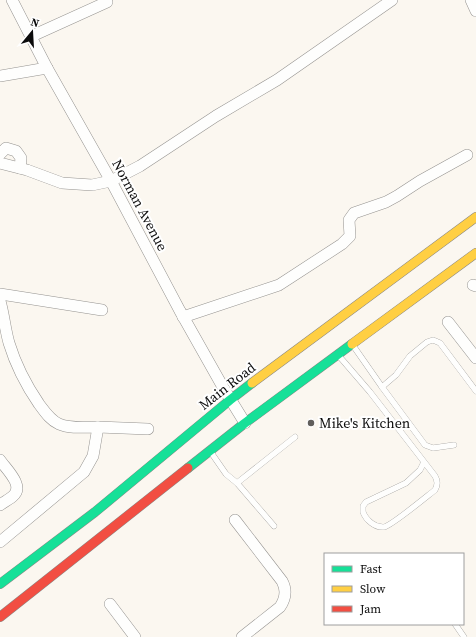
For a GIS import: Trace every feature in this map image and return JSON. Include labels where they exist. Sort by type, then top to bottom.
[{"type":"main road","name":"Main Road","points":[[0,584],[94,512],[230,400],[476,217]]},
{"type":"main road","points":[[0,617],[245,423],[476,253]]},
{"type":"street","name":"Norman Avenue","points":[[12,0],[32,36],[47,68],[111,181],[183,317],[230,400],[245,423]]},
{"type":"street","points":[[0,163],[20,168],[62,183],[92,185],[111,181],[146,162],[216,116],[277,80],[392,0]]},
{"type":"street","points":[[471,0],[476,11]]},
{"type":"street","points":[[32,36],[107,2]]},
{"type":"street","points":[[0,76],[47,68]]},
{"type":"street","points":[[0,154],[6,148],[16,151],[21,158],[20,168]]},
{"type":"street","points":[[183,317],[279,285],[342,244],[350,236],[349,220],[354,213],[386,202],[467,155]]},
{"type":"street","points":[[0,294],[102,310]]},
{"type":"street","points":[[0,301],[8,338],[19,371],[30,390],[53,421],[61,425],[68,426],[148,429]]},
{"type":"street","points":[[448,322],[476,358]]},
{"type":"street","points":[[0,542],[84,472],[93,456],[98,427]]},
{"type":"street","points":[[0,460],[16,483],[18,489],[14,496],[0,505]]},
{"type":"street","points":[[235,520],[285,587],[284,600],[280,606],[242,637]]},
{"type":"street","points":[[110,604],[135,637]]},
{"type":"lane","points":[[382,387],[396,375],[410,356],[427,342],[433,340],[440,343],[476,391]]},
{"type":"lane","points":[[352,344],[425,445],[433,448],[454,445]]},
{"type":"lane","points":[[338,355],[370,392],[424,462],[437,481],[435,490],[388,526],[379,527],[370,522],[363,512],[363,506],[366,502],[406,483],[420,470],[424,462]]},
{"type":"lane","points":[[237,483],[296,437]]},
{"type":"lane","points":[[210,451],[226,474],[237,483],[274,526]]},
{"type":"lane","points":[[456,625],[464,637]]},
{"type":"traffic: fast","points":[[188,468],[245,423],[352,344]]},
{"type":"traffic: fast","points":[[0,584],[95,512],[252,383]]},
{"type":"traffic: slow","points":[[252,383],[476,217]]},
{"type":"traffic: slow","points":[[352,344],[476,253]]},
{"type":"traffic: jam","points":[[0,617],[188,468]]},
{"type":"place","name":"Mike's Kitchen","points":[[311,423]]}]
